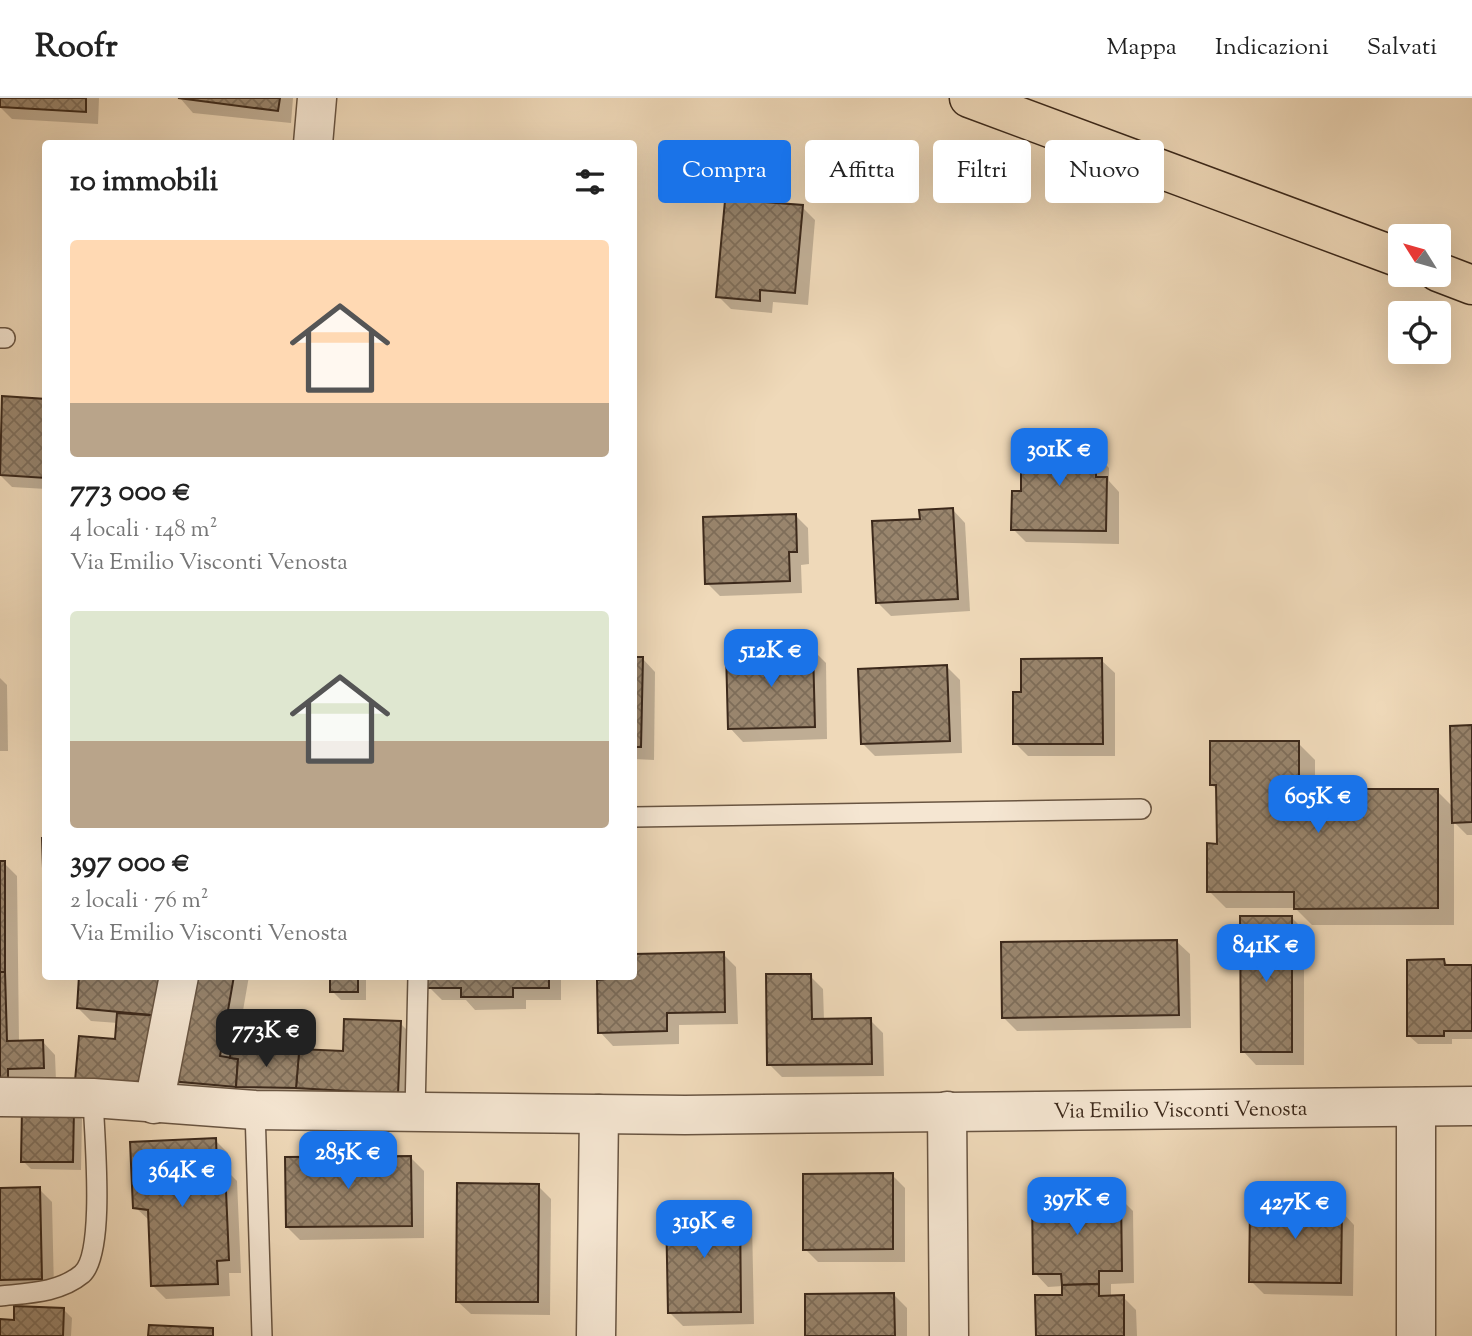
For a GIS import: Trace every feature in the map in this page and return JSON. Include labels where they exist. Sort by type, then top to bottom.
[{"type":"main road","points":[[968,98],[1388,254]]},
{"type":"main road","points":[[1451,277],[1472,285]]},
{"type":"street","points":[[313,140],[317,98]]},
{"type":"street","points":[[154,1104],[178,980]]},
{"type":"street","name":"Via Emilio Visconti Venosta","points":[[0,1097],[93,1098],[255,1110],[415,1113],[599,1114],[1472,1106]]},
{"type":"street","points":[[1416,1107],[1416,1336]]},
{"type":"street","points":[[947,1111],[949,1336]]},
{"type":"street","points":[[596,1336],[599,1114]]},
{"type":"lane","points":[[637,817],[1141,808]]},
{"type":"lane","points":[[415,1113],[418,980]]},
{"type":"lane","points":[[0,1296],[48,1291],[83,1273],[92,1260],[96,1234],[93,1098]]},
{"type":"lane","points":[[255,1110],[262,1336]]},
{"type":"building","points":[[0,98],[86,98],[86,112],[0,107]]},
{"type":"building","points":[[178,98],[280,98],[278,111]]},
{"type":"building","points":[[725,203],[803,205],[795,293],[760,290],[760,301],[716,297]]},
{"type":"building","points":[[2,396],[42,399],[42,478],[0,475]]},
{"type":"building","points":[[1030,436],[1081,437],[1081,453],[1096,453],[1096,477],[1107,477],[1106,531],[1011,530],[1012,491],[1021,491],[1021,454],[1029,454]]},
{"type":"building","points":[[953,508],[958,599],[876,603],[872,521],[920,519],[919,510]]},
{"type":"building","points":[[796,514],[797,552],[789,552],[790,581],[705,584],[703,517]]},
{"type":"building","points":[[813,648],[815,727],[728,729],[726,651]]},
{"type":"building","points":[[637,657],[643,657],[641,747],[637,747]]},
{"type":"building","points":[[1102,658],[1103,744],[1013,744],[1013,692],[1021,692],[1021,659]]},
{"type":"building","points":[[947,665],[950,741],[861,744],[858,669]]},
{"type":"building","points":[[1472,725],[1472,822],[1452,823],[1450,726]]},
{"type":"building","points":[[1210,741],[1299,741],[1299,789],[1438,789],[1438,908],[1294,909],[1294,892],[1207,892],[1207,843],[1217,844],[1216,785],[1210,785]]},
{"type":"building","points":[[0,861],[5,861],[5,972],[0,972]]},
{"type":"building","points":[[1240,916],[1292,916],[1292,1052],[1241,1052]]},
{"type":"building","points":[[1177,940],[1179,1015],[1002,1018],[1001,942]]},
{"type":"building","points":[[724,952],[725,1012],[667,1013],[667,1031],[598,1033],[597,980],[637,980],[637,954]]},
{"type":"building","points":[[1444,959],[1445,965],[1472,965],[1472,1031],[1444,1031],[1444,1036],[1407,1036],[1407,960]]},
{"type":"building","points":[[0,972],[5,972],[7,1041],[43,1040],[44,1068],[8,1069],[8,1082],[0,1082]]},
{"type":"building","points":[[766,974],[811,974],[812,1019],[871,1018],[872,1064],[767,1065]]},
{"type":"building","points":[[79,980],[168,980],[162,1016],[77,1008]]},
{"type":"building","points":[[189,980],[233,980],[220,1056],[238,1059],[236,1087],[170,1081]]},
{"type":"building","points":[[330,980],[358,980],[358,992],[330,992]]},
{"type":"building","points":[[427,980],[549,980],[549,988],[513,988],[513,997],[461,997],[461,988],[427,988]]},
{"type":"building","points":[[117,1013],[162,1016],[150,1082],[75,1081],[79,1036],[115,1039]]},
{"type":"building","points":[[344,1019],[401,1021],[398,1094],[296,1088],[299,1049],[343,1051]]},
{"type":"building","points":[[231,1048],[299,1053],[296,1088],[236,1087],[238,1059],[230,1058]]},
{"type":"building","points":[[22,1108],[74,1108],[73,1162],[21,1162]]},
{"type":"building","points":[[216,1138],[217,1167],[225,1167],[229,1260],[217,1261],[218,1284],[151,1286],[148,1210],[133,1208],[130,1142]]},
{"type":"building","points":[[411,1156],[412,1226],[286,1227],[285,1157]]},
{"type":"building","points":[[893,1173],[893,1249],[803,1250],[803,1174]]},
{"type":"building","points":[[457,1183],[539,1184],[538,1302],[456,1302]]},
{"type":"building","points":[[40,1187],[42,1279],[0,1280],[0,1188]]},
{"type":"building","points":[[1121,1196],[1122,1271],[1099,1271],[1099,1284],[1062,1285],[1061,1274],[1033,1274],[1032,1197]]},
{"type":"building","points":[[1265,1196],[1332,1199],[1342,1210],[1341,1283],[1249,1282],[1250,1207]]},
{"type":"building","points":[[740,1206],[741,1312],[668,1313],[666,1208]]},
{"type":"building","points":[[1099,1284],[1099,1296],[1124,1295],[1124,1336],[1036,1336],[1035,1295],[1062,1295],[1062,1285]]},
{"type":"building","points":[[894,1293],[895,1336],[805,1336],[805,1294]]},
{"type":"building","points":[[14,1306],[64,1308],[63,1336],[0,1336],[0,1319],[14,1320]]},
{"type":"building","points":[[149,1325],[213,1328],[213,1336],[148,1336]]}]
